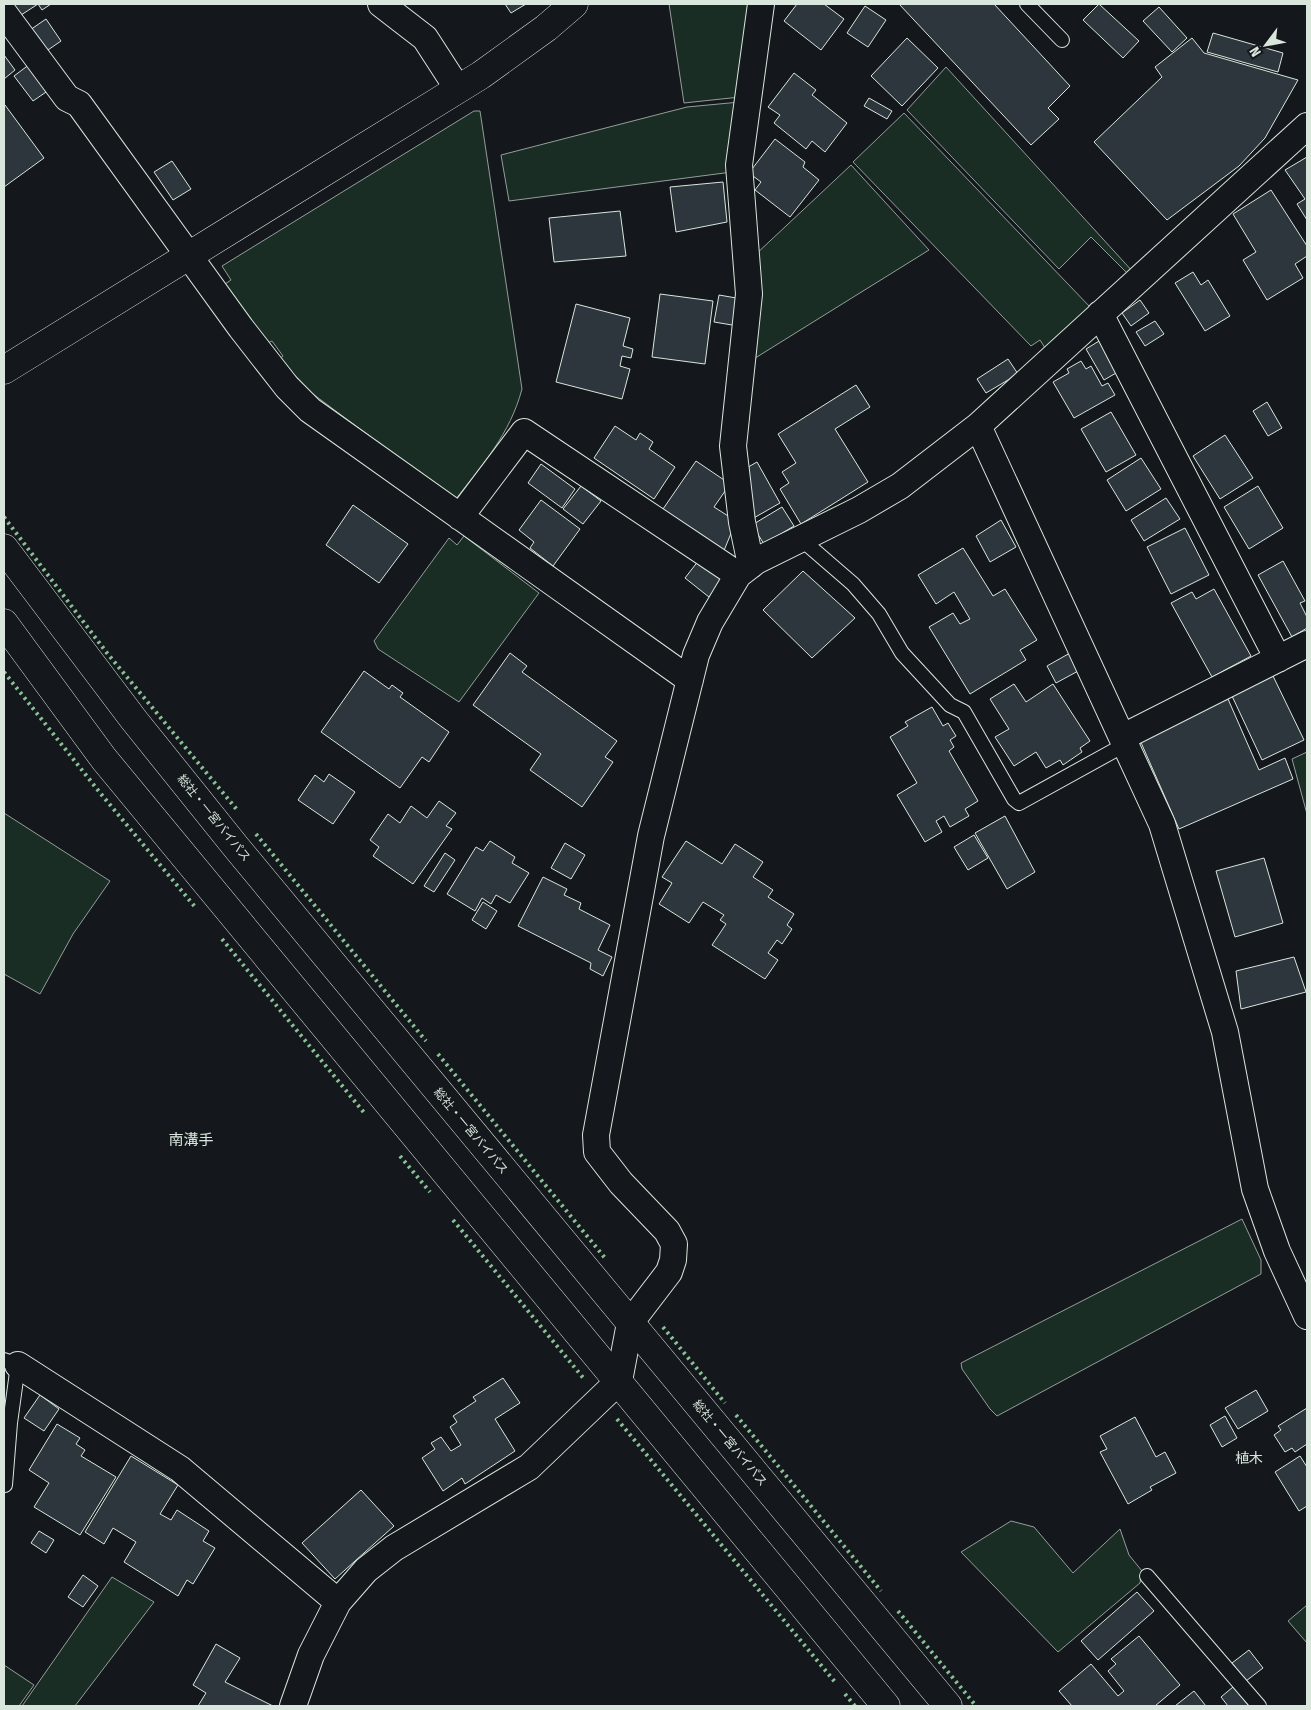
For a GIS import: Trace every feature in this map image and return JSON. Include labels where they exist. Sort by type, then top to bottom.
[{"type":"main road","points":[[4,370],[481,75],[546,28],[574,4]]},
{"type":"main road","name":"総社・一宮バイパス","points":[[4,548],[134,720],[948,1706]]},
{"type":"main road","points":[[4,623],[104,759],[886,1706]]},
{"type":"street","points":[[381,4],[425,38],[458,89]]},
{"type":"street","points":[[744,570],[742,522],[733,446],[749,294],[739,164],[761,4]]},
{"type":"street","points":[[4,13],[67,98],[79,104],[241,328],[287,387],[310,410],[690,680]]},
{"type":"street","points":[[293,1706],[311,1655],[338,1602],[366,1570],[394,1548],[529,1467],[619,1381],[630,1323],[669,1272],[673,1260],[674,1244],[667,1231],[621,1184],[597,1152],[596,1135],[651,836],[696,656],[710,622],[744,570],[756,560],[859,510],[900,486],[978,426],[1307,126]]},
{"type":"street","points":[[1100,314],[1278,658]]},
{"type":"street","points":[[978,426],[1162,824],[1225,1032],[1256,1189],[1277,1251],[1307,1316]]},
{"type":"street","points":[[460,517],[524,432],[744,570]]},
{"type":"street","points":[[1124,740],[1307,644]]},
{"type":"street","points":[[11,1362],[180,1470],[338,1602]]},
{"type":"lane","points":[[1027,4],[1062,40]]},
{"type":"lane","points":[[801,539],[853,584],[879,614],[902,654],[950,705],[964,712],[1014,798],[1019,803],[1124,740]]},
{"type":"lane","points":[[5,1485],[10,1423],[11,1362]]},
{"type":"lane","points":[[1147,1576],[1259,1706]]},
{"type":"green space","points":[[669,4],[753,4],[740,97],[684,103]]},
{"type":"green space","points":[[946,67],[1134,273],[1131,277],[1091,237],[1059,269],[907,110]]},
{"type":"green space","points":[[740,102],[732,172],[509,201],[501,155],[687,107]]},
{"type":"green space","points":[[474,111],[480,111],[522,389],[517,405],[503,434],[455,500],[313,394],[279,359],[283,356],[272,341],[266,344],[225,284],[231,280],[222,266]]},
{"type":"green space","points":[[904,113],[1091,308],[1045,348],[1040,340],[1031,346],[853,162]]},
{"type":"green space","points":[[851,165],[929,250],[744,365],[754,256]]},
{"type":"green space","points":[[464,536],[539,593],[459,702],[378,649],[374,641],[449,538],[457,545]]},
{"type":"green space","points":[[1307,752],[1307,814],[1292,759]]},
{"type":"green space","points":[[4,813],[110,881],[73,934],[40,994],[4,974]]},
{"type":"green space","points":[[1242,1219],[1261,1260],[1261,1274],[997,1416],[962,1369],[961,1363]]},
{"type":"green space","points":[[1011,1521],[1034,1527],[1073,1573],[1120,1529],[1129,1555],[1142,1571],[1140,1583],[1058,1652],[961,1552]]},
{"type":"green space","points":[[112,1577],[154,1602],[75,1706],[22,1706]]},
{"type":"green space","points":[[1307,1605],[1307,1643],[1288,1621]]},
{"type":"green space","points":[[4,1665],[34,1685],[19,1706],[4,1706]]},
{"type":"building","points":[[9,4],[38,4],[18,17]]},
{"type":"building","points":[[38,4],[51,4],[42,10]]},
{"type":"building","points":[[505,4],[526,4],[511,13]]},
{"type":"building","points":[[797,4],[824,4],[844,19],[821,50],[784,21]]},
{"type":"building","points":[[899,4],[994,4],[1070,86],[1048,108],[1059,119],[1031,145]]},
{"type":"building","points":[[1099,4],[1139,41],[1123,58],[1083,20]]},
{"type":"building","points":[[865,6],[886,20],[868,47],[847,33]]},
{"type":"building","points":[[1159,7],[1187,38],[1172,52],[1143,21]]},
{"type":"building","points":[[46,19],[61,41],[45,52],[30,30]]},
{"type":"building","points":[[1213,33],[1283,53],[1278,72],[1207,52]]},
{"type":"building","points":[[907,38],[938,68],[902,106],[871,76]]},
{"type":"building","points":[[1192,38],[1204,53],[1298,80],[1265,138],[1239,166],[1167,220],[1094,142],[1162,77],[1155,67]]},
{"type":"building","points":[[4,55],[15,70],[4,79]]},
{"type":"building","points":[[30,64],[49,90],[33,101],[14,76]]},
{"type":"building","points":[[794,73],[816,90],[812,95],[847,123],[825,152],[812,141],[806,149],[774,123],[780,115],[768,107]]},
{"type":"building","points":[[869,98],[892,111],[887,119],[864,106]]},
{"type":"building","points":[[4,106],[44,158],[4,187]]},
{"type":"building","points":[[775,139],[805,162],[803,167],[819,180],[790,217],[755,190],[761,182],[749,173]]},
{"type":"building","points":[[1307,157],[1307,220],[1297,204],[1305,199],[1285,170]]},
{"type":"building","points":[[172,161],[191,189],[173,200],[154,172]]},
{"type":"building","points":[[723,182],[727,222],[676,232],[670,187]]},
{"type":"building","points":[[1271,190],[1307,246],[1307,256],[1295,264],[1303,278],[1267,300],[1243,260],[1256,252],[1233,214]]},
{"type":"building","points":[[620,211],[626,256],[554,262],[549,218]]},
{"type":"building","points":[[1193,272],[1201,285],[1208,280],[1230,316],[1205,331],[1175,283]]},
{"type":"building","points":[[660,294],[713,301],[705,364],[652,357]]},
{"type":"building","points":[[719,295],[742,299],[738,326],[714,322]]},
{"type":"building","points":[[1140,300],[1149,313],[1131,326],[1122,313]]},
{"type":"building","points":[[576,304],[630,318],[623,346],[633,349],[631,358],[622,356],[620,366],[630,369],[622,399],[556,382]]},
{"type":"building","points":[[1155,321],[1164,334],[1145,346],[1136,332]]},
{"type":"building","points":[[1104,338],[1123,369],[1104,380],[1086,349]]},
{"type":"building","points":[[1008,359],[1018,374],[986,393],[977,379]]},
{"type":"building","points":[[1081,361],[1086,369],[1091,366],[1102,386],[1108,383],[1115,395],[1074,418],[1053,382],[1069,373],[1067,369]]},
{"type":"building","points":[[856,385],[870,407],[835,429],[868,482],[801,524],[780,489],[789,483],[782,472],[796,463],[778,434]]},
{"type":"building","points":[[1267,402],[1282,428],[1268,436],[1253,411]]},
{"type":"building","points":[[1111,412],[1136,455],[1106,472],[1081,429]]},
{"type":"building","points":[[615,426],[636,440],[640,433],[653,442],[649,449],[675,467],[654,499],[594,458]]},
{"type":"building","points":[[1225,435],[1253,478],[1220,499],[1193,456]]},
{"type":"building","points":[[1141,458],[1161,489],[1126,511],[1107,480]]},
{"type":"building","points":[[696,461],[730,484],[714,507],[736,521],[723,553],[661,512]]},
{"type":"building","points":[[757,462],[780,503],[752,519],[743,470]]},
{"type":"building","points":[[541,464],[575,489],[562,508],[528,483]]},
{"type":"building","points":[[581,486],[601,501],[583,524],[563,509]]},
{"type":"building","points":[[1258,486],[1283,528],[1249,549],[1224,507]]},
{"type":"building","points":[[1166,498],[1180,519],[1144,541],[1131,520]]},
{"type":"building","points":[[541,500],[580,529],[553,566],[530,548],[534,542],[519,530]]},
{"type":"building","points":[[353,505],[408,544],[379,583],[326,545]]},
{"type":"building","points":[[782,507],[794,526],[764,544],[752,525]]},
{"type":"building","points":[[1001,520],[1016,547],[990,562],[976,536]]},
{"type":"building","points":[[1185,528],[1209,575],[1171,594],[1147,547]]},
{"type":"building","points":[[963,548],[993,596],[1005,589],[1037,640],[1020,650],[1026,660],[970,694],[929,627],[953,613],[960,624],[970,619],[954,592],[936,604],[918,575]]},
{"type":"building","points":[[699,560],[724,578],[709,597],[685,578]]},
{"type":"building","points":[[1283,561],[1305,601],[1300,603],[1307,617],[1307,628],[1292,637],[1258,575]]},
{"type":"building","points":[[803,571],[855,618],[812,658],[763,610]]},
{"type":"building","points":[[1214,589],[1251,656],[1212,677],[1171,603],[1192,592],[1196,599]]},
{"type":"building","points":[[510,653],[527,666],[522,672],[617,741],[605,757],[613,762],[582,807],[530,770],[541,754],[473,705]]},
{"type":"building","points":[[1070,653],[1080,670],[1056,683],[1047,666]]},
{"type":"building","points":[[364,671],[389,689],[392,685],[403,693],[400,697],[449,732],[429,762],[422,757],[400,788],[321,732]]},
{"type":"building","points":[[1273,676],[1304,740],[1262,760],[1232,696]]},
{"type":"building","points":[[1014,684],[1026,702],[1053,684],[1090,741],[1080,748],[1082,752],[1063,765],[1060,760],[1046,768],[1036,752],[1014,766],[995,737],[1009,729],[990,699]]},
{"type":"building","points":[[1228,699],[1259,770],[1285,758],[1293,779],[1179,829],[1139,738]]},
{"type":"building","points":[[932,707],[943,726],[948,723],[956,736],[950,740],[954,747],[949,751],[978,801],[965,809],[969,816],[950,827],[944,816],[936,821],[942,832],[925,842],[897,795],[917,783],[890,737],[908,726],[905,722]]},
{"type":"building","points":[[329,774],[355,792],[333,824],[298,800],[315,775],[324,782]]},
{"type":"building","points":[[439,801],[456,813],[446,826],[452,829],[413,884],[373,856],[379,847],[370,840],[388,814],[400,823],[411,806],[427,818]]},
{"type":"building","points":[[1005,816],[1035,872],[1007,889],[975,833]]},
{"type":"building","points":[[974,835],[988,858],[968,870],[954,847]]},
{"type":"building","points":[[490,841],[515,857],[512,863],[529,873],[510,903],[496,895],[491,904],[482,898],[475,911],[447,894],[476,847],[483,851]]},
{"type":"building","points":[[686,841],[722,864],[735,844],[763,862],[753,877],[773,890],[768,897],[794,914],[787,925],[792,929],[782,944],[777,940],[768,953],[778,960],[765,979],[712,945],[726,924],[720,920],[724,915],[703,902],[689,923],[659,904],[672,883],[662,877]]},
{"type":"building","points":[[565,843],[585,855],[571,879],[551,868]]},
{"type":"building","points":[[445,853],[455,860],[434,892],[424,886]]},
{"type":"building","points":[[1264,858],[1283,923],[1235,937],[1216,871]]},
{"type":"building","points":[[543,877],[567,889],[564,895],[581,903],[579,909],[610,925],[598,950],[612,957],[603,976],[590,969],[591,963],[518,926]]},
{"type":"building","points":[[483,902],[497,911],[486,929],[472,920]]},
{"type":"building","points":[[1294,957],[1306,992],[1241,1009],[1236,971]]},
{"type":"building","points":[[503,1378],[520,1403],[495,1419],[515,1451],[465,1484],[462,1478],[443,1491],[422,1458],[435,1449],[431,1443],[441,1437],[451,1451],[461,1445],[450,1427],[457,1422],[453,1416],[476,1401],[473,1397]]},
{"type":"building","points":[[1256,1390],[1268,1411],[1238,1429],[1225,1408]]},
{"type":"building","points":[[40,1395],[59,1409],[44,1431],[24,1418]]},
{"type":"building","points":[[1307,1408],[1307,1444],[1295,1452],[1292,1448],[1285,1452],[1274,1435],[1281,1430],[1278,1426]]},
{"type":"building","points":[[1225,1416],[1237,1438],[1222,1447],[1210,1425]]},
{"type":"building","points":[[1135,1417],[1156,1457],[1165,1452],[1176,1473],[1150,1487],[1152,1490],[1128,1504],[1100,1452],[1107,1449],[1100,1436]]},
{"type":"building","points":[[57,1424],[80,1438],[76,1444],[85,1450],[81,1456],[116,1477],[80,1535],[34,1507],[49,1483],[29,1470]]},
{"type":"building","points":[[131,1456],[178,1485],[160,1514],[171,1520],[177,1510],[209,1531],[203,1541],[215,1548],[193,1584],[187,1580],[178,1596],[124,1562],[136,1542],[113,1528],[104,1544],[85,1532]]},
{"type":"building","points":[[1300,1456],[1307,1467],[1307,1506],[1299,1511],[1275,1472]]},
{"type":"building","points":[[361,1490],[394,1526],[335,1579],[302,1543]]},
{"type":"building","points":[[39,1531],[54,1540],[46,1553],[31,1543]]},
{"type":"building","points":[[83,1575],[98,1586],[83,1607],[68,1597]]},
{"type":"building","points":[[1137,1592],[1154,1611],[1098,1660],[1081,1641]]},
{"type":"building","points":[[1139,1636],[1180,1685],[1155,1706],[1072,1706],[1059,1691],[1091,1664],[1118,1696],[1124,1691],[1108,1671],[1116,1664],[1111,1659]]},
{"type":"building","points":[[216,1644],[240,1658],[225,1682],[273,1706],[198,1706],[206,1693],[193,1685]]},
{"type":"building","points":[[1249,1650],[1263,1668],[1246,1681],[1232,1663]]},
{"type":"building","points":[[1233,1687],[1249,1706],[1228,1706],[1221,1697]]},
{"type":"building","points":[[1194,1691],[1206,1706],[1175,1706]]},
{"type":"hedge","points":[[4,517],[107,653],[238,811]]},
{"type":"hedge","points":[[4,672],[101,794],[196,908]]},
{"type":"hedge","points":[[256,834],[426,1041]]},
{"type":"hedge","points":[[222,939],[366,1115]]},
{"type":"hedge","points":[[438,1054],[605,1258]]},
{"type":"hedge","points":[[400,1156],[430,1192]]},
{"type":"hedge","points":[[453,1220],[585,1380]]},
{"type":"hedge","points":[[663,1327],[725,1403]]},
{"type":"hedge","points":[[736,1415],[881,1591]]},
{"type":"hedge","points":[[617,1419],[835,1682]]},
{"type":"hedge","points":[[898,1611],[976,1706]]},
{"type":"hedge","points":[[845,1694],[855,1706]]},
{"type":"district","name":"南溝手","points":[[191,1140]]},
{"type":"district","name":"植木","points":[[1249,1458]]}]
